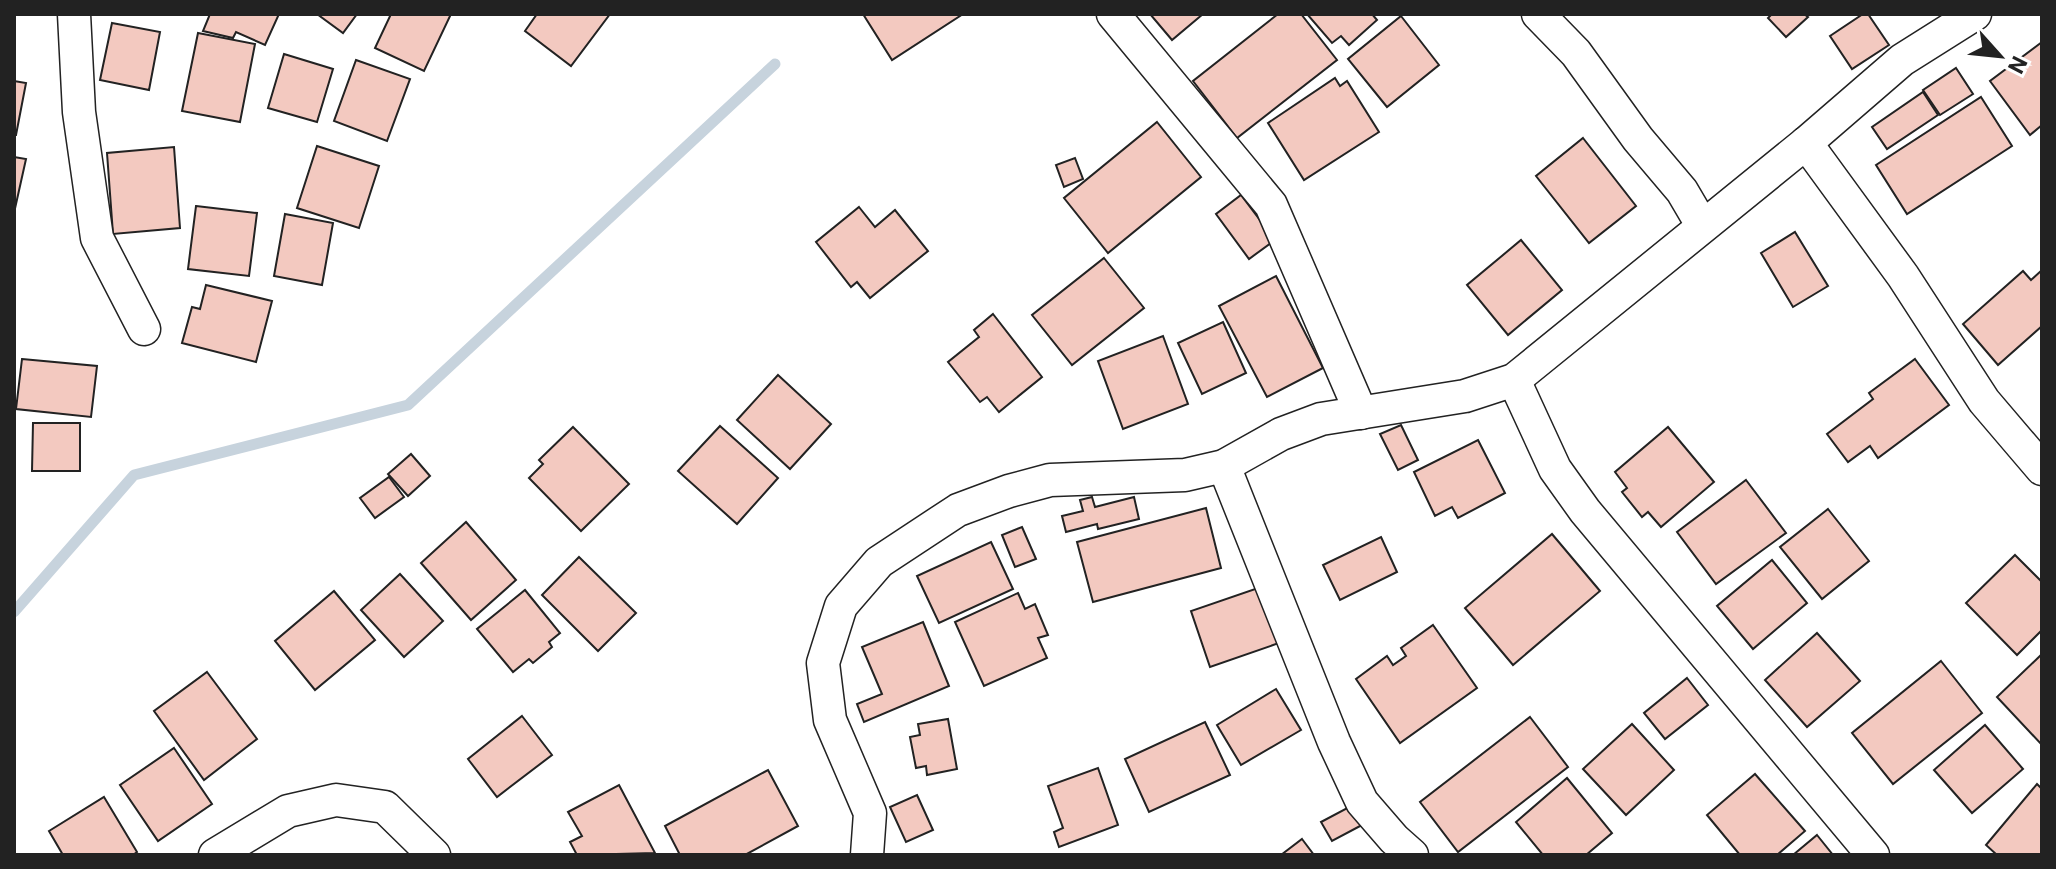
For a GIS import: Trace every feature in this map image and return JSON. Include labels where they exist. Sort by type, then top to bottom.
[{"type":"street","points":[[74,14],[79,112],[97,238],[144,329]]},
{"type":"street","points":[[1113,14],[1271,205],[1361,413]]},
{"type":"street","points":[[1538,14],[1576,53],[1638,139],[1682,191],[1702,225]]},
{"type":"street","points":[[867,855],[870,813],[830,720],[823,663],[841,606],[879,562],[958,510],[1009,491],[1050,480],[1185,475],[1224,466],[1281,434],[1321,419],[1465,396],[1514,380],[1806,143],[1902,60],[1972,15]]},
{"type":"street","points":[[1806,143],[1903,276],[1984,401],[2042,469]]},
{"type":"street","points":[[1514,380],[1555,469],[1585,511],[1873,855]]},
{"type":"street","points":[[1224,466],[1334,742],[1362,802],[1412,855]]},
{"type":"street","points":[[215,855],[288,811],[336,800],[385,807],[434,855]]},
{"type":"building","points":[[210,14],[279,14],[265,45],[236,32],[233,38],[203,31]]},
{"type":"building","points":[[317,14],[357,14],[343,33]]},
{"type":"building","points":[[391,14],[451,14],[424,71],[375,48]]},
{"type":"building","points":[[537,14],[610,14],[571,66],[525,31]]},
{"type":"building","points":[[863,14],[963,14],[892,60]]},
{"type":"building","points":[[1150,14],[1203,14],[1172,40]]},
{"type":"building","points":[[1278,14],[1301,14],[1337,60],[1237,138],[1193,81]]},
{"type":"building","points":[[1307,14],[1372,14],[1377,20],[1349,45],[1341,36],[1332,43]]},
{"type":"building","points":[[1772,14],[1804,14],[1808,17],[1786,37],[1768,18]]},
{"type":"building","points":[[1863,14],[1868,14],[1889,45],[1852,69],[1830,36]]},
{"type":"building","points":[[1401,16],[1439,65],[1387,107],[1348,59]]},
{"type":"building","points":[[112,23],[160,32],[149,90],[100,80]]},
{"type":"building","points":[[198,33],[255,44],[240,122],[182,111]]},
{"type":"building","points":[[2042,42],[2042,125],[2030,135],[1990,81]]},
{"type":"building","points":[[284,54],[333,69],[317,122],[268,108]]},
{"type":"building","points":[[356,60],[410,79],[387,141],[334,121]]},
{"type":"building","points":[[1956,68],[1973,94],[1940,115],[1923,90]]},
{"type":"building","points":[[1335,78],[1340,86],[1347,81],[1379,132],[1304,180],[1268,123]]},
{"type":"building","points":[[14,81],[26,83],[16,135],[14,135]]},
{"type":"building","points":[[1923,92],[1938,115],[1887,149],[1872,127]]},
{"type":"building","points":[[1981,97],[2012,146],[1907,214],[1876,165]]},
{"type":"building","points":[[1157,122],[1201,177],[1108,253],[1064,198]]},
{"type":"building","points":[[1583,138],[1636,206],[1589,243],[1536,176]]},
{"type":"building","points":[[317,146],[379,166],[359,228],[297,208]]},
{"type":"building","points":[[174,147],[180,228],[113,234],[107,153]]},
{"type":"building","points":[[14,157],[26,159],[14,213]]},
{"type":"building","points":[[1075,158],[1083,179],[1064,187],[1056,165]]},
{"type":"building","points":[[1241,195],[1275,240],[1249,259],[1216,214]]},
{"type":"building","points":[[196,206],[257,213],[249,276],[188,269]]},
{"type":"building","points":[[859,207],[875,227],[895,210],[928,251],[870,298],[857,282],[851,287],[816,242]]},
{"type":"building","points":[[285,214],[333,223],[322,285],[274,276]]},
{"type":"building","points":[[1795,232],[1828,286],[1793,307],[1761,253]]},
{"type":"building","points":[[1521,240],[1562,290],[1508,335],[1467,285]]},
{"type":"building","points":[[1104,258],[1144,308],[1072,365],[1032,315]]},
{"type":"building","points":[[2042,270],[2042,326],[1998,365],[1963,324],[2023,271],[2031,280]]},
{"type":"building","points":[[1276,276],[1323,368],[1267,397],[1219,306]]},
{"type":"building","points":[[206,285],[272,301],[256,362],[182,343],[192,307],[200,309]]},
{"type":"building","points":[[993,314],[1042,377],[999,412],[987,397],[980,402],[948,362],[979,337],[974,330]]},
{"type":"building","points":[[1223,322],[1246,373],[1202,394],[1178,343]]},
{"type":"building","points":[[1163,336],[1188,404],[1123,429],[1098,361]]},
{"type":"building","points":[[22,359],[97,366],[91,417],[16,409]]},
{"type":"building","points":[[1915,359],[1949,405],[1878,458],[1870,446],[1848,462],[1827,434],[1873,399],[1869,393]]},
{"type":"building","points":[[778,375],[831,424],[790,469],[737,420]]},
{"type":"building","points":[[33,423],[80,423],[80,471],[32,471]]},
{"type":"building","points":[[1401,425],[1418,460],[1398,470],[1380,434]]},
{"type":"building","points":[[720,426],[778,478],[737,524],[678,471]]},
{"type":"building","points":[[573,427],[629,484],[581,531],[529,478],[543,464],[539,460]]},
{"type":"building","points":[[1668,427],[1714,482],[1661,527],[1648,512],[1642,517],[1622,492],[1627,488],[1615,472]]},
{"type":"building","points":[[1478,440],[1505,493],[1458,518],[1452,507],[1435,516],[1414,472]]},
{"type":"building","points":[[411,454],[430,476],[408,496],[388,474]]},
{"type":"building","points":[[389,477],[404,497],[375,518],[360,498]]},
{"type":"building","points":[[1746,480],[1786,533],[1716,584],[1677,532]]},
{"type":"building","points":[[1092,497],[1095,507],[1134,497],[1139,519],[1098,529],[1097,524],[1066,532],[1062,516],[1083,511],[1080,500]]},
{"type":"building","points":[[1206,508],[1221,568],[1093,602],[1077,542]]},
{"type":"building","points":[[1828,509],[1869,561],[1822,599],[1780,547]]},
{"type":"building","points":[[466,522],[516,580],[471,620],[421,563]]},
{"type":"building","points":[[1022,527],[1036,559],[1015,567],[1002,535]]},
{"type":"building","points":[[1552,534],[1600,591],[1513,665],[1465,608]]},
{"type":"building","points":[[1381,537],[1397,572],[1340,600],[1323,565]]},
{"type":"building","points":[[991,542],[1013,589],[939,623],[917,576]]},
{"type":"building","points":[[2015,555],[2042,582],[2042,630],[2017,655],[1966,603]]},
{"type":"building","points":[[579,557],[636,613],[598,651],[542,595]]},
{"type":"building","points":[[1772,560],[1807,603],[1753,649],[1717,606]]},
{"type":"building","points":[[400,574],[443,621],[404,657],[361,610]]},
{"type":"building","points":[[1261,587],[1279,643],[1210,667],[1191,611]]},
{"type":"building","points":[[525,590],[560,633],[549,642],[552,647],[533,663],[529,659],[513,672],[477,629]]},
{"type":"building","points":[[334,591],[375,640],[315,690],[275,641]]},
{"type":"building","points":[[1018,593],[1025,609],[1035,604],[1048,635],[1038,638],[1047,658],[984,686],[955,622]]},
{"type":"building","points":[[923,622],[949,686],[864,722],[857,704],[882,694],[862,647]]},
{"type":"building","points":[[1433,625],[1477,688],[1400,743],[1356,679],[1387,656],[1393,665],[1406,656],[1401,648]]},
{"type":"building","points":[[1817,633],[1860,681],[1807,727],[1765,680]]},
{"type":"building","points":[[2042,657],[2042,745],[1997,697]]},
{"type":"building","points":[[1941,661],[1982,713],[1893,784],[1852,733]]},
{"type":"building","points":[[207,672],[257,739],[204,780],[154,711]]},
{"type":"building","points":[[1687,678],[1708,705],[1665,739],[1644,713]]},
{"type":"building","points":[[1276,689],[1301,730],[1241,765],[1217,725]]},
{"type":"building","points":[[522,716],[552,755],[497,797],[468,759]]},
{"type":"building","points":[[1530,717],[1568,767],[1458,852],[1420,802]]},
{"type":"building","points":[[948,719],[957,769],[927,775],[926,766],[916,768],[910,737],[920,735],[918,724]]},
{"type":"building","points":[[1205,722],[1230,775],[1149,812],[1125,759]]},
{"type":"building","points":[[1632,724],[1674,770],[1626,815],[1583,769]]},
{"type":"building","points":[[1985,725],[2023,769],[1972,813],[1934,770]]},
{"type":"building","points":[[174,748],[212,804],[158,841],[120,785]]},
{"type":"building","points":[[1098,768],[1118,825],[1059,847],[1054,832],[1063,828],[1048,786]]},
{"type":"building","points":[[768,770],[798,826],[745,855],[680,855],[665,826]]},
{"type":"building","points":[[1755,774],[1805,831],[1777,855],[1740,855],[1707,815]]},
{"type":"building","points":[[1567,778],[1612,833],[1586,855],[1543,855],[1516,822]]},
{"type":"building","points":[[2037,784],[2042,789],[2042,855],[1997,855],[1986,845]]},
{"type":"building","points":[[619,785],[655,853],[577,855],[570,842],[582,836],[568,812]]},
{"type":"building","points":[[917,795],[933,830],[906,842],[890,807]]},
{"type":"building","points":[[104,797],[137,852],[133,855],[63,855],[49,831]]},
{"type":"building","points":[[1351,806],[1362,825],[1332,841],[1321,822]]},
{"type":"building","points":[[1817,835],[1833,855],[1793,855]]},
{"type":"building","points":[[1302,839],[1314,855],[1281,855]]},
{"type":"waterway","points":[[14,612],[134,475],[408,405],[775,64]]}]
